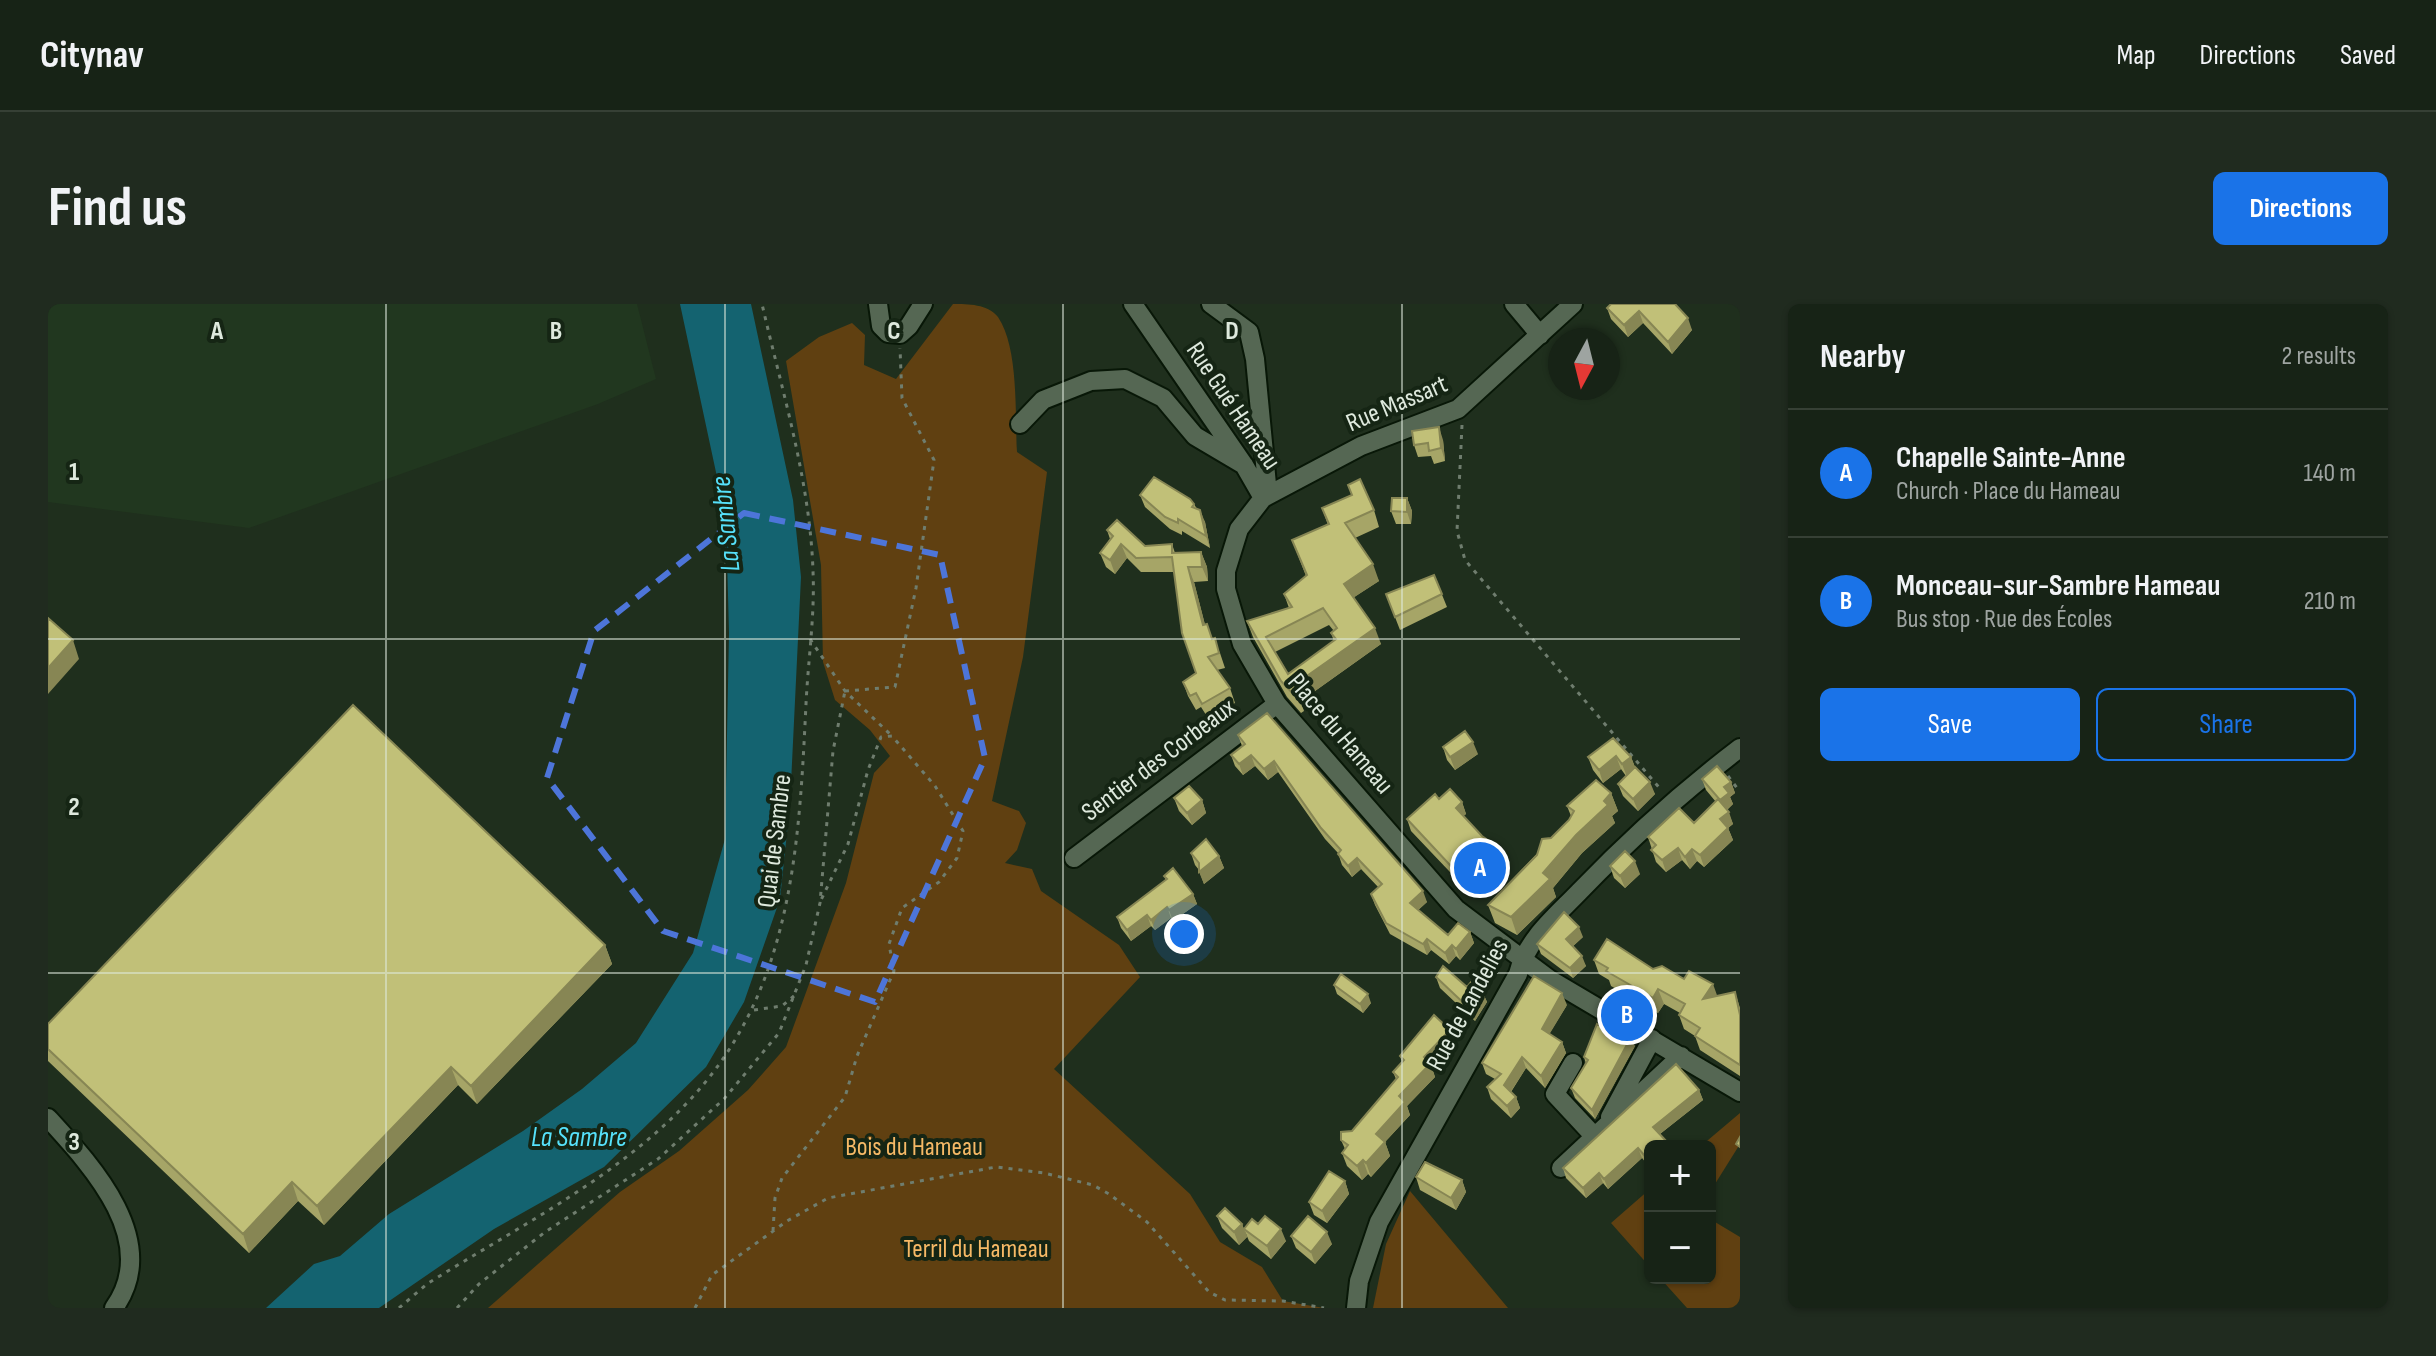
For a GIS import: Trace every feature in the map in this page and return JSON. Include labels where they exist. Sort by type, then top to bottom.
[{"type":"street","points":[[878,304],[881,326],[894,334]]},
{"type":"street","points":[[892,304],[894,334]]},
{"type":"street","points":[[894,334],[909,326],[923,304]]},
{"type":"street","name":"Rue Gué Hameau","points":[[1133,304],[1265,496]]},
{"type":"street","points":[[1211,304],[1249,332],[1255,359],[1265,496]]},
{"type":"street","points":[[1514,304],[1540,335]]},
{"type":"street","name":"Rue Massart","points":[[1265,496],[1361,446],[1458,409],[1573,304]]},
{"type":"street","points":[[1020,424],[1043,400],[1091,381],[1125,379],[1163,398],[1195,436],[1244,465]]},
{"type":"street","name":"Place du Hameau","points":[[1265,496],[1239,529],[1228,561],[1226,589],[1242,644],[1277,704],[1456,909],[1522,959],[1740,1092]]},
{"type":"street","name":"Sentier des Corbeaux","points":[[1074,858],[1277,704]]},
{"type":"street","name":"Rue de Landelies","points":[[1356,1308],[1359,1281],[1379,1222],[1518,974],[1528,945],[1670,801],[1740,748]]},
{"type":"street","points":[[1600,1132],[1652,1039]]},
{"type":"street","points":[[1561,1168],[1681,1056]]},
{"type":"street","points":[[1573,1063],[1555,1094],[1600,1132]]},
{"type":"street","points":[[48,1118],[124,1215],[130,1251],[125,1292],[114,1308]]},
{"type":"path","name":"Quai de Sambre","points":[[399,1308],[427,1284],[625,1159],[685,1105],[721,1062],[753,1010],[789,905],[813,571],[803,483],[762,304]]},
{"type":"path","points":[[845,691],[895,687],[916,588],[934,460],[902,398],[894,334]]},
{"type":"path","points":[[1458,409],[1463,432],[1457,531],[1465,560],[1670,801]]},
{"type":"path","points":[[773,1231],[775,1198],[782,1178],[845,1097],[857,1056],[894,971],[889,944],[902,908],[939,882],[957,858],[963,831],[935,786],[892,736],[845,691],[810,637]]},
{"type":"path","points":[[457,1308],[479,1284],[545,1232],[658,1159],[724,1099],[779,1033],[797,993],[820,903],[831,766],[845,691]]},
{"type":"path","points":[[820,903],[848,844],[881,737],[892,736]]},
{"type":"path","points":[[753,1010],[782,1006],[797,993]]},
{"type":"path","points":[[695,1308],[712,1275],[773,1231],[828,1198],[996,1167],[1044,1173],[1093,1185],[1109,1194],[1147,1222],[1209,1292],[1225,1300],[1283,1301],[1324,1308]]},
{"type":"highlighted area","points":[[744,513],[940,555],[985,758],[875,1002],[663,931],[547,778],[594,631]]},
{"type":"shaded area","points":[[48,304],[637,304],[656,379],[598,404],[249,528],[48,502]]},
{"type":"green space","name":"Bois du Hameau","points":[[953,304],[983,307],[998,317],[1005,330],[1013,364],[1017,452],[1047,472],[1023,657],[992,801],[1019,811],[1026,823],[1017,850],[1005,863],[1032,869],[1041,891],[1119,945],[1140,977],[1054,1069],[1190,1194],[1220,1242],[1262,1267],[1283,1301],[1324,1308],[488,1308],[620,1192],[679,1151],[748,1090],[786,1047],[846,883],[874,773],[890,756],[870,730],[835,700],[823,662],[821,565],[786,361],[819,337],[852,323],[865,335],[864,365],[896,379]]},
{"type":"green space","points":[[1740,1113],[1740,1144],[1716,1182],[1716,1140],[1708,1140]]},
{"type":"green space","points":[[1410,1191],[1508,1308],[1373,1308],[1386,1244]]},
{"type":"green space","points":[[1644,1194],[1644,1260],[1611,1223]]},
{"type":"green space","points":[[1716,1223],[1740,1237],[1740,1308],[1687,1308],[1665,1284],[1716,1284]]},
{"type":"water","name":"La Sambre","points":[[680,304],[751,304],[793,500],[801,577],[790,804],[780,899],[744,1002],[706,1067],[604,1167],[494,1229],[379,1308],[266,1308],[314,1264],[340,1256],[389,1214],[523,1131],[582,1089],[636,1043],[693,953],[725,839],[729,633],[726,519]]},
{"type":"building","points":[[1611,304],[1675,304],[1688,318],[1668,342],[1639,311],[1624,325],[1607,308]]},
{"type":"building","points":[[1439,427],[1441,448],[1429,451],[1428,443],[1414,445],[1412,431]]},
{"type":"building","points":[[1154,477],[1190,499],[1194,504],[1192,507],[1200,510],[1206,536],[1178,519],[1178,523],[1165,517],[1140,495]]},
{"type":"building","points":[[1360,479],[1374,510],[1345,523],[1373,564],[1344,584],[1375,628],[1294,685],[1298,694],[1295,696],[1281,681],[1247,621],[1292,607],[1284,594],[1307,575],[1292,540],[1329,524],[1322,508],[1352,495],[1348,485]],"holes":[[[1323,608],[1337,628],[1331,633],[1336,639],[1288,674],[1266,637]]]},
{"type":"building","points":[[1392,498],[1407,498],[1407,512],[1391,511]]},
{"type":"building","points":[[1117,520],[1145,546],[1172,544],[1172,553],[1201,552],[1202,567],[1188,567],[1203,625],[1207,624],[1212,639],[1215,638],[1219,653],[1208,657],[1230,688],[1202,704],[1196,693],[1190,696],[1183,682],[1196,673],[1182,633],[1172,557],[1136,558],[1121,544],[1110,560],[1100,553],[1113,536],[1107,530]]},
{"type":"building","points":[[1434,575],[1442,594],[1395,617],[1386,594]]},
{"type":"building","points":[[48,618],[73,640],[48,668]]},
{"type":"building","points":[[353,705],[605,945],[471,1086],[451,1067],[317,1206],[292,1182],[243,1234],[48,1049],[48,1024]]},
{"type":"building","points":[[1267,713],[1423,891],[1410,903],[1448,935],[1458,923],[1470,932],[1456,949],[1452,945],[1445,953],[1427,939],[1423,944],[1386,923],[1371,894],[1382,884],[1357,858],[1348,866],[1338,854],[1341,850],[1321,828],[1274,761],[1264,769],[1251,755],[1239,764],[1231,755],[1245,744],[1238,735]]},
{"type":"building","points":[[1465,731],[1473,742],[1450,757],[1443,747]]},
{"type":"building","points":[[1613,738],[1631,757],[1622,764],[1616,756],[1599,770],[1588,757]]},
{"type":"building","points":[[1717,766],[1731,782],[1724,787],[1729,793],[1720,800],[1702,779]]},
{"type":"building","points":[[1635,767],[1650,782],[1633,799],[1618,784]]},
{"type":"building","points":[[1596,780],[1611,793],[1604,801],[1608,805],[1576,835],[1543,873],[1550,879],[1511,917],[1488,905],[1537,855],[1542,839],[1551,838],[1569,820],[1574,811],[1567,806]]},
{"type":"building","points":[[1189,786],[1202,800],[1187,813],[1174,798]]},
{"type":"building","points":[[1450,789],[1462,802],[1456,808],[1482,836],[1499,848],[1463,879],[1407,819],[1435,794],[1439,799]]},
{"type":"building","points":[[1718,799],[1729,812],[1720,819],[1728,828],[1700,855],[1692,849],[1685,857],[1678,848],[1662,860],[1651,850],[1656,845],[1648,837],[1679,808],[1694,823]]},
{"type":"building","points":[[1206,839],[1219,856],[1199,872],[1199,863],[1191,853]]},
{"type":"building","points":[[1625,851],[1635,861],[1620,876],[1610,866]]},
{"type":"building","points":[[1173,868],[1193,894],[1169,910],[1167,907],[1151,920],[1147,915],[1127,930],[1117,917],[1167,879],[1164,876]]},
{"type":"building","points":[[1564,912],[1579,927],[1566,939],[1582,956],[1570,968],[1537,944]]},
{"type":"building","points":[[1607,939],[1653,969],[1662,966],[1684,979],[1689,971],[1713,984],[1703,999],[1735,992],[1740,1015],[1740,1065],[1695,1036],[1700,1028],[1679,1015],[1685,1004],[1658,989],[1653,998],[1606,971],[1608,968],[1594,960]]},
{"type":"building","points":[[1443,966],[1467,987],[1472,981],[1482,991],[1471,1010],[1436,977]]},
{"type":"building","points":[[1341,974],[1368,994],[1360,1004],[1334,985]]},
{"type":"building","points":[[1534,976],[1562,993],[1542,1029],[1562,1042],[1541,1076],[1522,1057],[1504,1085],[1516,1097],[1507,1106],[1487,1087],[1501,1074],[1482,1063]]},
{"type":"building","points":[[1434,1015],[1450,1030],[1424,1057],[1431,1063],[1399,1096],[1405,1102],[1376,1134],[1385,1142],[1366,1163],[1363,1160],[1357,1166],[1342,1153],[1348,1145],[1341,1140],[1341,1132],[1352,1131],[1398,1077],[1393,1072],[1404,1060],[1400,1056]]},
{"type":"building","points":[[1597,1024],[1607,1030],[1610,1024],[1631,1037],[1592,1110],[1571,1088],[1588,1060],[1584,1057]]},
{"type":"building","points":[[1676,1064],[1699,1090],[1653,1127],[1665,1140],[1644,1140],[1644,1155],[1638,1148],[1604,1179],[1599,1173],[1583,1188],[1563,1168]]},
{"type":"building","points":[[1425,1162],[1462,1180],[1451,1198],[1416,1177]]},
{"type":"building","points":[[1329,1171],[1345,1181],[1322,1211],[1309,1202]]},
{"type":"building","points":[[1225,1208],[1242,1224],[1234,1232],[1217,1216]]},
{"type":"building","points":[[1265,1216],[1281,1229],[1267,1246],[1244,1229],[1252,1219],[1258,1224]]},
{"type":"building","points":[[1308,1216],[1327,1232],[1311,1252],[1291,1236]]},
{"type":"place","name":"Chapelle Sainte-Anne","points":[[1480,868]]},
{"type":"place","name":"Monceau-sur-Sambre Hameau","points":[[1627,1015]]},
{"type":"park label","name":"Terril du Hameau","points":[[976,1249]]}]
